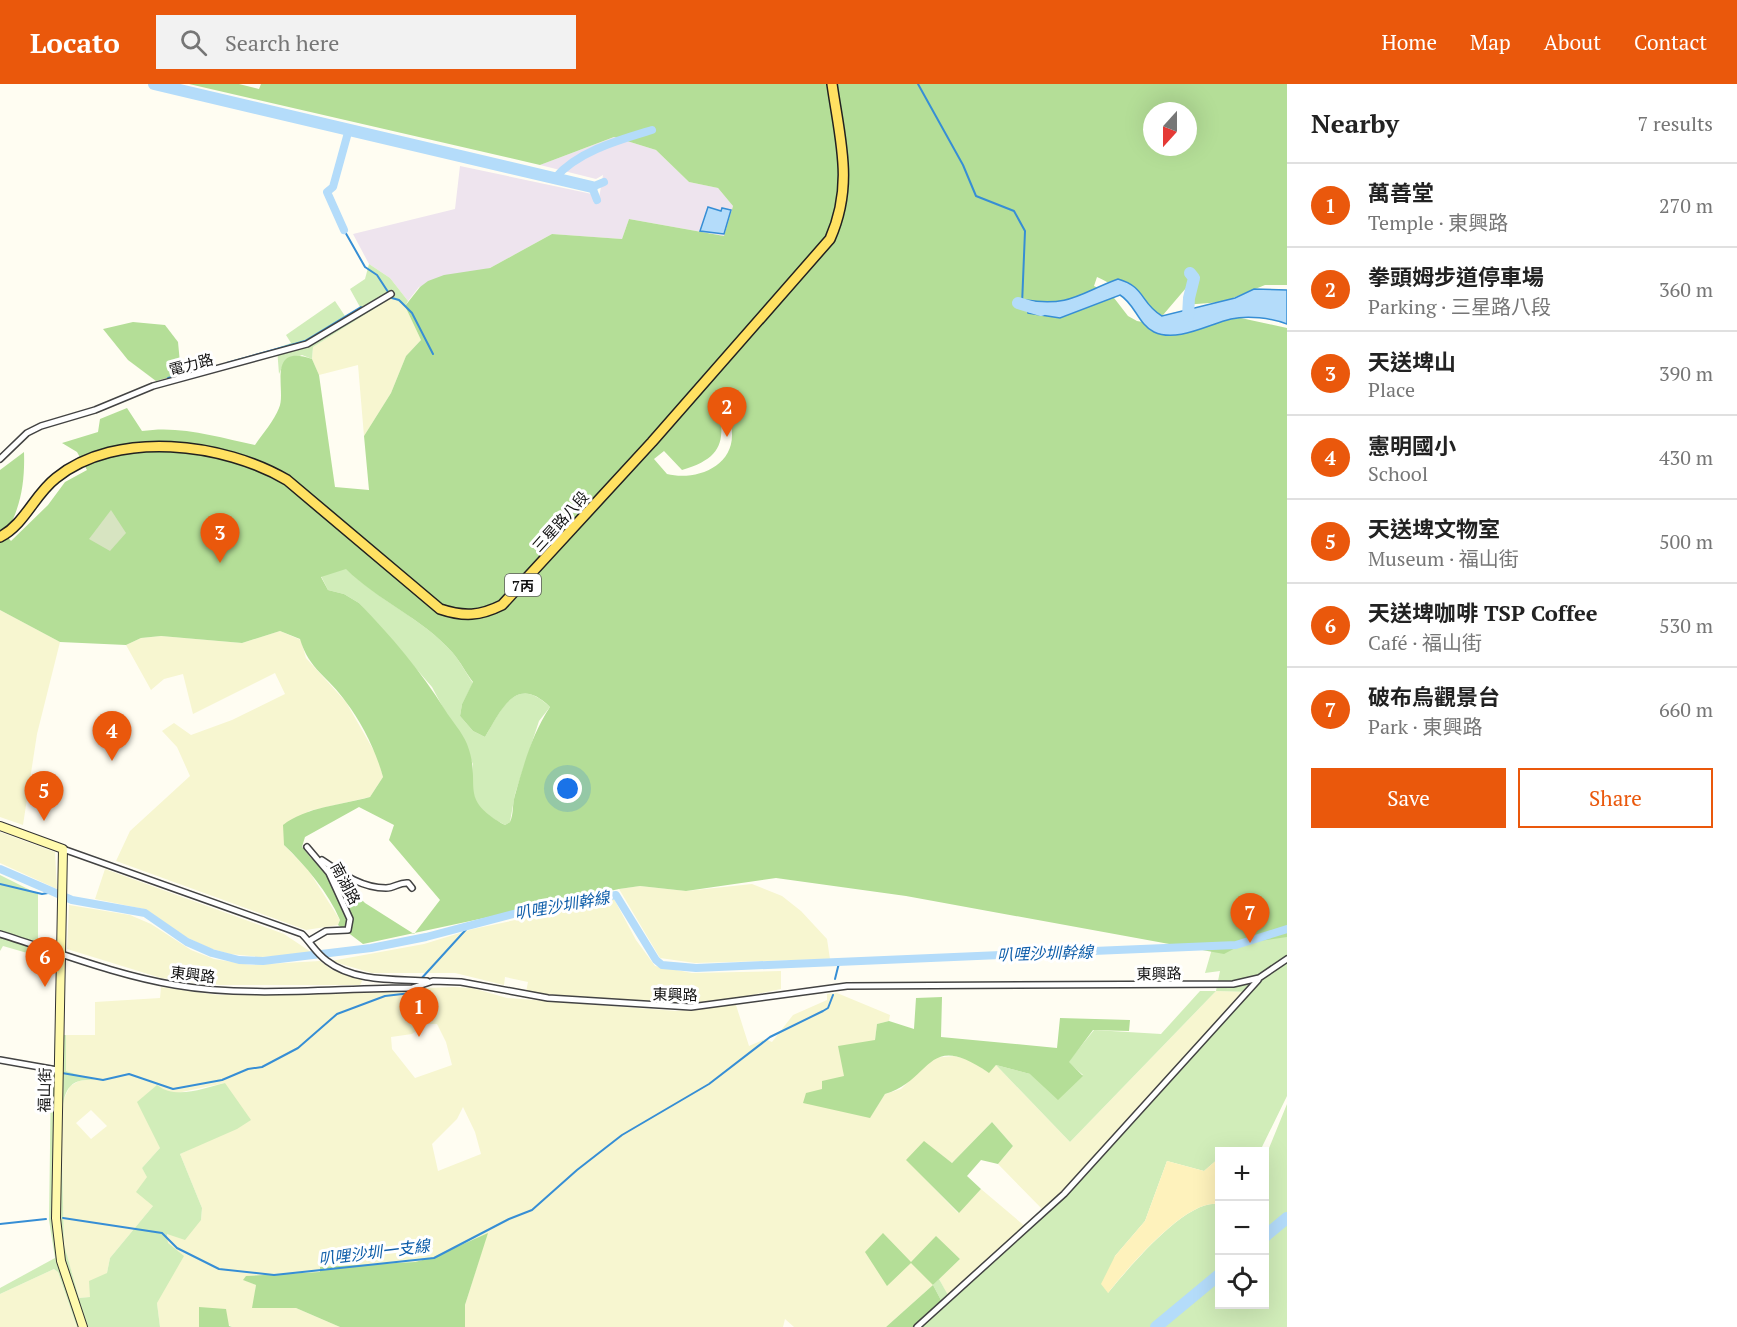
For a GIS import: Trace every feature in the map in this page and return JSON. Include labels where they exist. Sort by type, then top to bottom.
[{"type":"main road","name":"三星路八段","points":[[0,537],[12,530],[44,487],[59,476],[94,459],[133,446],[165,446],[260,465],[287,480],[440,609],[470,615],[485,613],[502,605],[660,433],[830,239],[843,204],[845,185],[832,84]]},
{"type":"street","name":"電力路","points":[[0,459],[27,433],[41,426],[95,410],[153,386],[307,344],[391,294]]},
{"type":"street","points":[[0,826],[302,934],[326,961],[336,967],[364,976],[433,981]]},
{"type":"street","name":"南湖路","points":[[306,847],[329,873],[351,918],[348,930],[326,931],[309,941]]},
{"type":"street","name":"福山街","points":[[63,849],[62,954],[57,1070],[56,1218],[61,1261],[83,1327]]},
{"type":"street","points":[[315,856],[350,879],[372,887],[387,888],[401,882],[408,883],[412,888]]},
{"type":"street","name":"東興路","points":[[0,934],[98,967],[151,981],[212,989],[412,988],[433,981],[461,982],[548,998],[691,1007],[731,1004],[828,987],[1233,984],[1262,976],[1287,959]]},
{"type":"street","points":[[917,1327],[1064,1194],[1125,1124],[1262,976]]},
{"type":"street","points":[[0,1060],[57,1070]]},
{"type":"shaded area","points":[[614,137],[656,150],[689,182],[718,188],[733,206],[724,236],[629,219],[622,239],[552,234],[490,268],[419,287],[408,301],[390,278],[369,264],[353,234],[455,209],[460,166],[592,194],[594,200],[599,198],[603,175],[596,179],[540,165]]},
{"type":"green space","points":[[189,84],[239,84],[259,89],[261,84],[1287,84],[1287,285],[1265,285],[1223,302],[1183,305],[1192,281],[1163,315],[1148,310],[1097,277],[1094,286],[1111,294],[1128,316],[1137,321],[1159,325],[1227,315],[1287,328],[1287,937],[1245,943],[1224,954],[906,896],[776,878],[686,891],[640,886],[619,889],[415,933],[440,900],[389,840],[394,825],[359,807],[305,837],[302,847],[311,858],[344,882],[365,903],[413,933],[363,944],[338,925],[340,920],[323,890],[284,845],[283,825],[313,810],[370,797],[383,777],[358,719],[340,693],[314,666],[300,639],[280,631],[242,643],[161,636],[141,638],[126,645],[60,642],[0,610],[0,470],[24,452],[21,494],[15,515],[5,534],[11,541],[48,505],[65,482],[87,470],[77,452],[62,443],[98,432],[100,419],[127,408],[142,431],[185,431],[255,445],[279,408],[283,363],[288,358],[297,356],[312,359],[319,375],[335,487],[369,490],[364,436],[391,393],[406,356],[421,340],[405,306],[420,287],[428,281],[444,275],[490,268],[552,234],[622,239],[629,219],[724,236],[733,206],[718,188],[689,182],[656,150],[614,137],[540,165]],"holes":[[[726,397],[732,434],[731,446],[726,456],[710,469],[700,473],[678,476],[667,474],[654,459],[664,451],[682,470],[696,465],[714,453],[721,436],[718,399]],[[346,569],[371,590],[427,629],[455,656],[473,682],[462,704],[460,716],[473,731],[485,737],[504,707],[511,699],[519,695],[528,694],[550,707],[529,750],[515,795],[510,822],[505,825],[481,807],[474,790],[473,770],[467,744],[416,668],[359,603],[344,594],[328,590],[321,577]]]},
{"type":"green space","points":[[369,264],[390,278],[408,301],[405,306],[390,299],[313,347],[312,359],[302,355],[284,363],[279,374],[277,348],[291,343],[286,335],[335,301],[345,316],[360,307],[350,289],[365,279]]},
{"type":"green space","points":[[390,299],[405,306],[421,340],[406,356],[391,393],[364,436],[358,365],[319,375],[312,359],[313,347]]},
{"type":"green space","points":[[133,322],[165,325],[178,342],[181,374],[156,381],[128,360],[103,329]]},
{"type":"green space","points":[[111,510],[126,533],[110,551],[89,539]]},
{"type":"green space","points":[[346,568],[371,590],[427,629],[455,656],[473,683],[462,704],[460,716],[473,731],[485,737],[504,706],[519,694],[528,694],[538,698],[550,707],[539,721],[515,794],[510,822],[505,825],[487,815],[476,803],[472,788],[473,764],[432,687],[359,603],[344,594],[328,590],[321,576]]},
{"type":"green space","points":[[0,610],[60,642],[37,734],[23,825],[0,817]]},
{"type":"green space","points":[[280,631],[301,640],[306,658],[346,702],[378,758],[383,777],[370,797],[309,811],[284,845],[309,871],[340,920],[338,925],[306,930],[116,861],[130,831],[190,776],[177,747],[162,731],[174,723],[191,735],[232,720],[285,694],[275,673],[193,714],[183,674],[164,679],[151,690],[126,645],[141,638],[161,636],[242,643]]},
{"type":"green space","points":[[0,832],[55,852],[57,889],[0,863]]},
{"type":"green space","points":[[105,869],[284,934],[314,954],[260,957],[230,954],[209,948],[186,937],[144,909],[95,899]]},
{"type":"green space","points":[[0,875],[38,894],[38,939],[55,945],[55,961],[3,946],[0,951]]},
{"type":"green space","points":[[752,884],[782,896],[801,911],[827,939],[830,959],[695,963],[660,958],[619,889],[640,886],[686,891]]},
{"type":"green space","points":[[614,899],[636,940],[655,966],[692,973],[781,971],[781,989],[698,1006],[663,1005],[526,992],[528,982],[505,977],[504,985],[455,973],[372,973],[331,961],[424,944],[473,929]]},
{"type":"green space","points":[[69,905],[130,915],[151,924],[191,950],[214,959],[251,965],[320,961],[332,970],[363,979],[360,985],[220,985],[161,978],[67,949]]},
{"type":"green space","points":[[1287,911],[1287,1096],[1262,1147],[1215,1147],[1215,1161],[1204,1171],[1167,1161],[1145,1221],[1115,1256],[1108,1293],[1143,1253],[1175,1223],[1191,1212],[1206,1205],[1215,1204],[1215,1309],[1269,1309],[1269,1148],[1287,1104],[1287,1327],[921,1327],[943,1309],[943,1304],[933,1285],[939,1279],[949,1297],[1060,1196],[1161,1083],[1250,992],[1216,991],[1220,971],[1205,973],[1216,935]]},
{"type":"green space","points":[[161,987],[218,995],[454,987],[472,988],[507,998],[676,1011],[736,1005],[749,1046],[765,1039],[772,1042],[793,1015],[827,1000],[827,994],[837,993],[890,1015],[889,1021],[877,1024],[875,1040],[844,1076],[839,1110],[870,1117],[885,1094],[901,1089],[932,1058],[954,1056],[970,1060],[988,1072],[996,1065],[1070,1142],[1216,991],[1251,992],[1128,1119],[1044,1211],[998,1164],[1013,1146],[992,1122],[952,1163],[924,1142],[907,1160],[958,1213],[981,1189],[1027,1228],[949,1298],[939,1279],[960,1259],[936,1237],[933,1285],[886,1327],[794,1327],[785,1319],[783,1327],[465,1327],[465,1305],[487,1234],[434,1257],[415,1262],[321,1267],[320,1272],[247,1276],[244,1280],[256,1285],[253,1308],[296,1308],[340,1327],[232,1327],[199,1307],[199,1327],[160,1327],[157,1303],[168,1243],[167,1233],[201,1220],[202,1208],[180,1154],[203,1143],[225,1083],[177,1093],[166,1092],[160,1148],[142,1168],[148,1177],[153,1206],[110,1258],[107,1273],[90,1297],[79,1298],[64,1246],[61,1120],[63,1101],[70,1086],[79,1081],[92,1079],[66,1071],[66,1035],[95,1035],[95,1002],[160,998]],"holes":[[[425,1024],[437,1024],[446,1042],[452,1065],[415,1078],[392,1049],[391,1037],[412,1034]],[[463,1107],[475,1132],[481,1154],[438,1171],[432,1144],[457,1119]],[[91,1110],[107,1126],[91,1139],[76,1123]]]},
{"type":"green space","points":[[1200,991],[1216,991],[1070,1142],[996,1065],[1030,1074],[1083,1075],[1068,1062],[1094,1030],[1161,1034]]},
{"type":"green space","points":[[942,997],[941,1037],[1057,1048],[1060,1018],[1130,1020],[1129,1031],[1093,1030],[1069,1062],[1083,1076],[1058,1100],[1030,1074],[996,1065],[989,1073],[968,1061],[953,1056],[941,1057],[931,1062],[913,1079],[885,1094],[870,1118],[803,1103],[806,1093],[822,1089],[822,1081],[844,1076],[838,1046],[875,1040],[877,1024],[889,1021],[914,1029],[916,998]]},
{"type":"green space","points":[[55,1035],[66,1035],[66,1071],[95,1080],[85,1080],[72,1085],[65,1095],[61,1120],[64,1245],[79,1298],[90,1297],[89,1281],[107,1273],[110,1258],[153,1206],[136,1192],[147,1177],[142,1168],[160,1148],[137,1102],[157,1085],[173,1092],[190,1092],[225,1083],[251,1120],[237,1129],[180,1154],[202,1208],[201,1220],[185,1240],[167,1234],[168,1243],[184,1256],[157,1303],[160,1327],[77,1327],[58,1272],[54,1269],[0,1294],[0,1288],[55,1258],[49,1220],[51,1065],[54,1065]]},
{"type":"green space","points":[[992,1122],[1013,1146],[998,1164],[981,1160],[967,1176],[981,1189],[959,1213],[906,1160],[924,1141],[952,1163]]},
{"type":"green space","points":[[488,1233],[465,1305],[465,1327],[340,1327],[296,1308],[252,1308],[256,1285],[243,1280],[246,1276],[320,1272],[320,1267],[415,1262],[434,1257]]},
{"type":"green space","points":[[883,1233],[911,1262],[936,1236],[960,1259],[933,1285],[911,1263],[887,1286],[865,1252]]},
{"type":"green space","points":[[54,1269],[58,1272],[77,1327],[0,1327],[0,1294]]},
{"type":"green space","points":[[933,1285],[943,1304],[943,1309],[921,1327],[886,1327]]},
{"type":"green space","points":[[199,1307],[226,1309],[229,1326],[232,1327],[199,1327]]},
{"type":"sand","points":[[1167,1161],[1204,1171],[1215,1161],[1215,1204],[1206,1205],[1190,1212],[1174,1223],[1158,1237],[1108,1293],[1101,1284],[1115,1256],[1145,1221]]},
{"type":"water","points":[[708,207],[721,211],[722,208],[731,210],[724,234],[700,231]]},
{"type":"water","points":[[1118,279],[1134,286],[1150,306],[1162,316],[1235,298],[1254,289],[1287,290],[1287,324],[1274,320],[1245,317],[1222,321],[1183,334],[1163,335],[1149,328],[1120,295],[1060,318],[1028,313],[1026,300],[1054,302],[1064,300]]},
{"type":"waterway","points":[[154,84],[592,187]]},
{"type":"waterway","points":[[918,84],[963,165],[976,196],[1014,211],[1025,231],[1022,305]]},
{"type":"waterway","points":[[344,230],[327,192],[333,187],[349,129]]},
{"type":"waterway","points":[[555,178],[587,154],[613,142],[652,130]]},
{"type":"waterway","points":[[592,187],[604,182]]},
{"type":"waterway","points":[[592,187],[597,200]]},
{"type":"waterway","points":[[344,230],[365,267],[377,275],[392,298],[399,300],[412,313],[433,354]]},
{"type":"waterway","points":[[1188,316],[1189,298],[1194,278],[1190,273]]},
{"type":"waterway","points":[[1018,303],[1041,310]]},
{"type":"waterway","points":[[227,363],[305,341],[361,307]]},
{"type":"waterway","points":[[168,378],[210,368]]},
{"type":"waterway","name":"叭哩沙圳幹線","points":[[0,869],[72,900],[145,913],[187,942],[212,953],[239,960],[263,961],[371,948],[426,937],[525,911],[616,895],[656,960],[662,965],[696,968],[1236,945],[1287,929]]},
{"type":"waterway","points":[[0,884],[42,894],[54,892]]},
{"type":"waterway","points":[[420,980],[471,924]]},
{"type":"waterway","name":"叭哩沙圳一支線","points":[[835,979],[839,963]]},
{"type":"waterway","points":[[62,1073],[103,1080],[129,1074],[173,1089],[222,1080],[248,1069],[262,1067],[298,1048],[337,1014],[385,996],[411,993],[413,989]]},
{"type":"waterway","name":"叭哩沙圳一支線","points":[[63,1218],[162,1233],[177,1248],[219,1269],[274,1275],[434,1258],[509,1219],[532,1210],[577,1170],[622,1135],[709,1084],[770,1037],[828,1008],[833,995]]},
{"type":"waterway","points":[[1269,1233],[1287,1218]]},
{"type":"waterway","name":"叭哩沙圳一支線","points":[[0,1224],[46,1219]]},
{"type":"waterway","points":[[1156,1327],[1215,1278]]},
{"type":"place","name":"拳頭姆步道停車場","points":[[727,437]]},
{"type":"place","name":"天送埤山","points":[[220,563]]},
{"type":"place","name":"憲明國小","points":[[112,761]]},
{"type":"place","name":"天送埤文物室","points":[[44,821]]},
{"type":"place","name":"破布烏觀景台","points":[[1250,943]]},
{"type":"place","name":"天送埤咖啡 TSP Coffee","points":[[45,987]]},
{"type":"place","name":"萬善堂","points":[[419,1037]]}]
